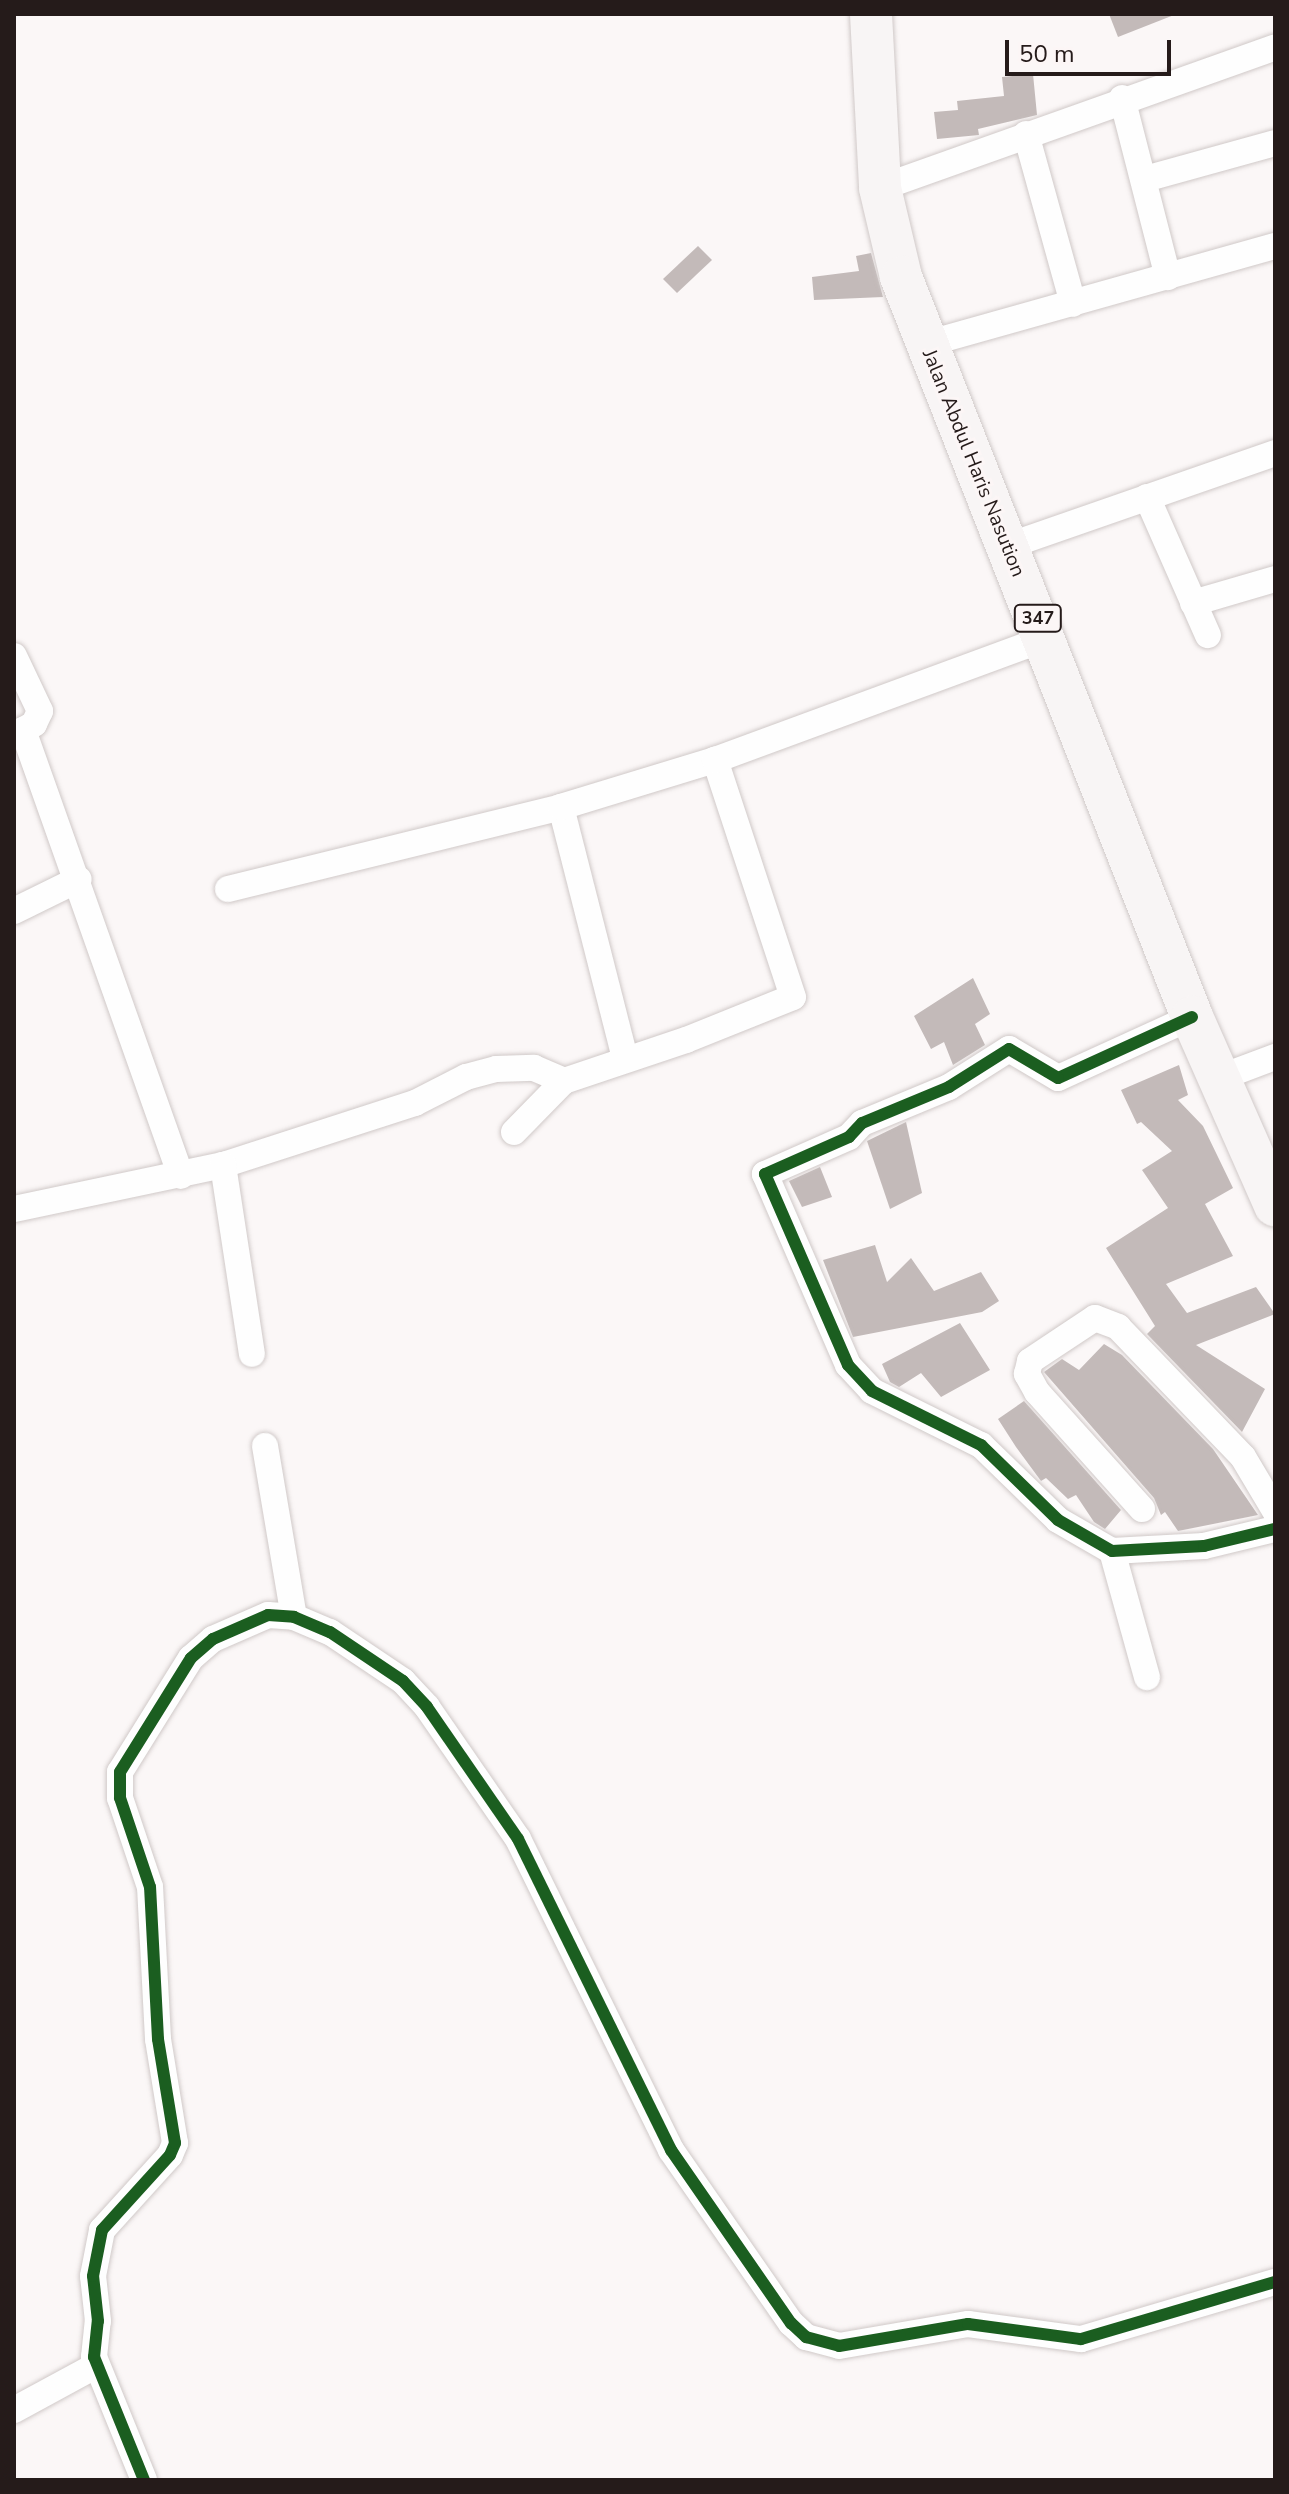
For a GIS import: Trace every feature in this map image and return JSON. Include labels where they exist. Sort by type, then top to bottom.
[{"type":"main road","name":"Jalan Abdul Haris Nasution","points":[[871,14],[880,188],[901,277],[1047,638],[1192,1017],[1275,1204]]},
{"type":"street","points":[[880,188],[1122,98],[1275,47]]},
{"type":"street","points":[[1122,98],[1168,277]]},
{"type":"street","points":[[1026,134],[1073,304]]},
{"type":"street","points":[[1145,179],[1275,143]]},
{"type":"street","points":[[926,344],[1275,246]]},
{"type":"street","points":[[1008,546],[1275,453]]},
{"type":"street","points":[[1147,497],[1208,635]]},
{"type":"street","points":[[1193,603],[1273,581]]},
{"type":"street","points":[[228,889],[561,807],[715,760],[1047,638]]},
{"type":"street","points":[[14,656],[40,706],[37,720],[19,732],[79,879],[181,1176]]},
{"type":"street","points":[[514,1132],[564,1081],[686,1040],[794,994],[715,760]]},
{"type":"street","points":[[561,807],[625,1059]]},
{"type":"street","points":[[14,911],[79,879]]},
{"type":"street","points":[[1192,1017],[1058,1078],[1009,1049],[949,1087],[765,1171],[857,1378],[872,1391],[981,1445],[1058,1520],[1112,1551],[1204,1546],[1275,1529]]},
{"type":"street","points":[[1219,1078],[1275,1057]]},
{"type":"street","points":[[14,1209],[223,1165],[415,1103],[466,1077],[496,1069],[534,1068],[564,1081]]},
{"type":"street","points":[[223,1165],[252,1354]]},
{"type":"street","points":[[1142,1509],[1037,1392],[1027,1374],[1030,1361],[1095,1318],[1118,1327],[1264,1466],[1275,1511]]},
{"type":"street","points":[[265,1446],[294,1617]]},
{"type":"street","points":[[1112,1551],[1147,1677]]},
{"type":"street","points":[[144,2480],[95,2366],[93,2276],[102,2230],[170,2155],[175,2143],[157,2027],[150,1887],[120,1798],[120,1772],[191,1658],[240,1624],[268,1615],[294,1617],[361,1651],[403,1681],[427,1707],[518,1839],[671,2150],[791,2323],[806,2337],[839,2346],[968,2324],[1081,2339],[1275,2282]]},
{"type":"street","points":[[14,2410],[95,2366]]},
{"type":"building","points":[[1109,14],[1174,14],[1174,15],[1118,37]]},
{"type":"building","points":[[1033,74],[1037,115],[978,129],[979,135],[937,139],[934,112],[958,110],[957,101],[1004,96],[1002,77]]},
{"type":"building","points":[[698,246],[712,260],[677,293],[663,279]]},
{"type":"building","points":[[871,253],[883,297],[814,300],[812,277],[859,271],[856,256]]},
{"type":"building","points":[[973,978],[990,1014],[975,1024],[985,1045],[953,1065],[944,1042],[931,1049],[914,1016]]},
{"type":"building","points":[[1179,1065],[1188,1095],[1178,1100],[1203,1126],[1233,1188],[1205,1204],[1233,1256],[1166,1284],[1187,1313],[1256,1287],[1275,1314],[1196,1345],[1265,1389],[1242,1432],[1147,1334],[1155,1326],[1106,1248],[1168,1208],[1142,1170],[1172,1151],[1141,1122],[1137,1124],[1121,1090]]},
{"type":"building","points":[[906,1122],[922,1193],[890,1209],[867,1141]]},
{"type":"building","points":[[820,1167],[832,1197],[802,1207],[789,1181]]},
{"type":"building","points":[[875,1245],[887,1282],[911,1258],[934,1291],[981,1272],[999,1301],[982,1312],[853,1337],[823,1260]]},
{"type":"building","points":[[960,1323],[990,1370],[941,1397],[921,1373],[899,1387],[890,1382],[882,1364]]},
{"type":"building","points":[[1104,1344],[1122,1355],[1213,1449],[1258,1515],[1178,1531],[1165,1512],[1161,1515],[1154,1498],[1044,1372],[1062,1359],[1079,1370]]},
{"type":"building","points":[[1024,1401],[1121,1510],[1105,1529],[1094,1522],[1076,1495],[1068,1499],[1046,1478],[1041,1481],[998,1419]]},
{"type":"cycle path","points":[[1192,1017],[1058,1078],[1009,1049],[949,1087],[862,1123],[849,1137],[765,1174],[848,1365],[872,1391],[981,1445],[1058,1520],[1112,1551],[1204,1546],[1275,1529]]},
{"type":"cycle path","points":[[144,2480],[94,2357],[98,2321],[93,2276],[102,2230],[170,2155],[175,2143],[158,2039],[150,1887],[120,1798],[120,1772],[191,1658],[213,1639],[268,1615],[294,1617],[330,1632],[403,1681],[427,1707],[518,1839],[671,2150],[791,2323],[806,2337],[839,2346],[968,2324],[1081,2339],[1275,2282]]}]
